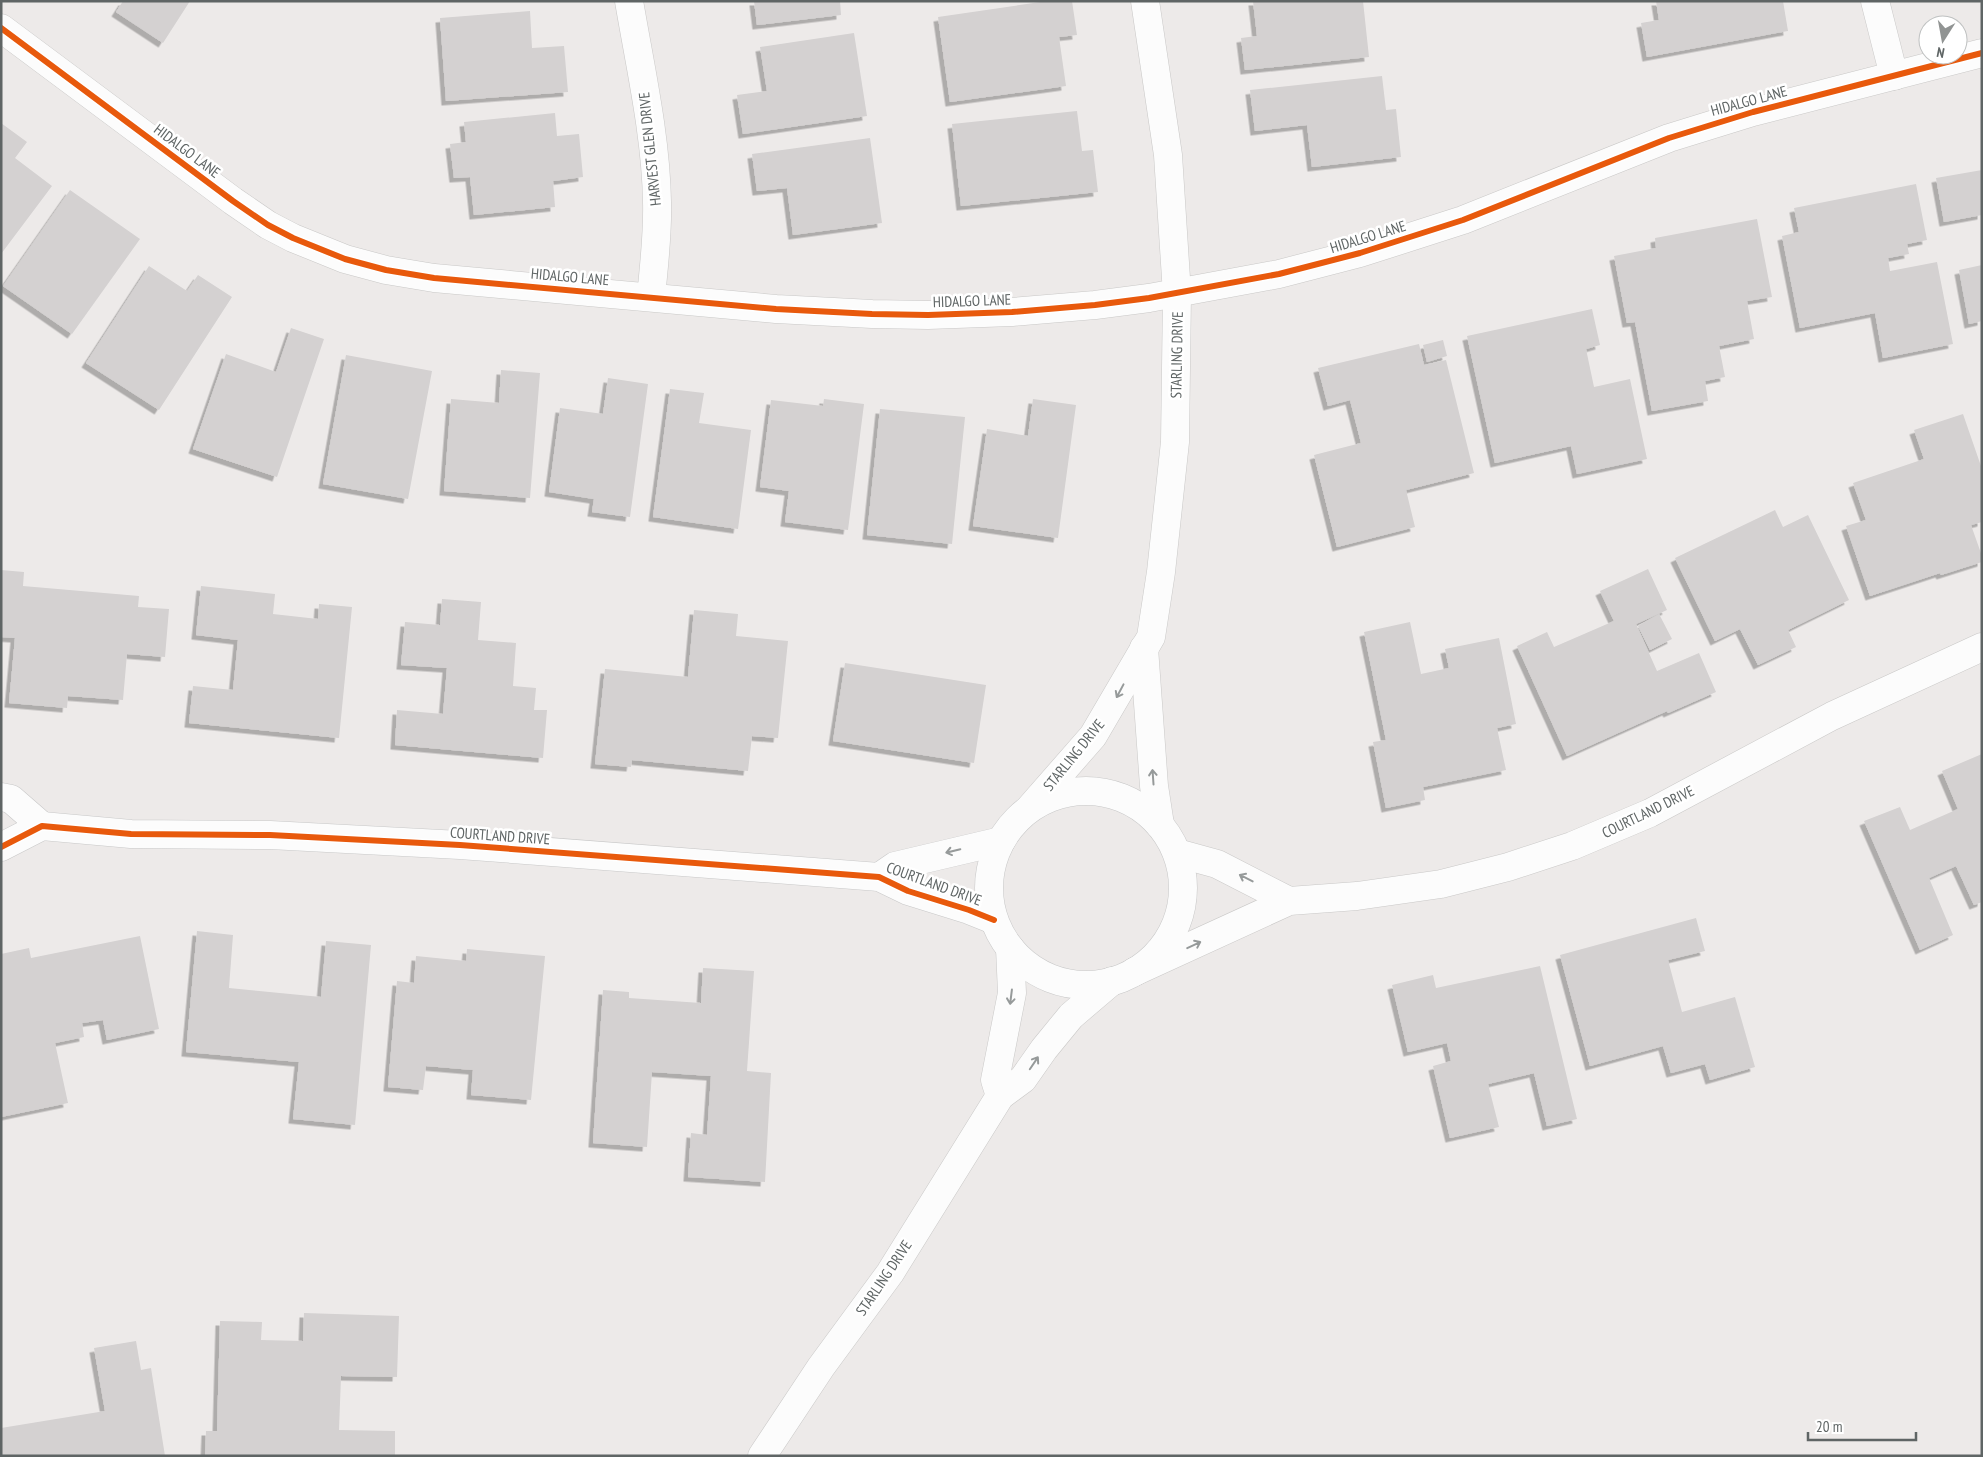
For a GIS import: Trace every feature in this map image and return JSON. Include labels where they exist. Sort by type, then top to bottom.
[{"type":"street","name":"HARVEST GLEN DRIVE","points":[[629,1],[653,151],[657,188],[657,233],[651,297]]},
{"type":"street","name":"STARLING DRIVE","points":[[1010,948],[994,920],[989,894],[991,866],[1001,840],[1014,823],[1030,808],[1093,736],[1111,708],[1151,637],[1162,564],[1171,491],[1177,376],[1178,294],[1168,162],[1145,1]]},
{"type":"street","points":[[1875,1],[1894,76]]},
{"type":"street","name":"HIDALGO LANE","points":[[1,28],[245,210],[268,225],[312,246],[372,267],[420,276],[817,312],[928,315],[1039,310],[1113,303],[1178,294],[1279,274],[1360,254],[1463,220],[1669,138],[1753,112],[1982,52]]},
{"type":"street","name":"COURTLAND DRIVE","points":[[1123,977],[1289,901],[1358,896],[1441,884],[1516,865],[1572,846],[1642,816],[1832,716],[1982,647]]},
{"type":"street","name":"STARLING DRIVE","points":[[1144,648],[1154,786],[1160,825]]},
{"type":"street","points":[[1010,948],[1031,967],[1056,980],[1084,985],[1123,977],[1156,956],[1172,933],[1182,907],[1183,880],[1177,853],[1160,825],[1139,806],[1112,795],[1084,791],[1056,796],[1030,808]]},
{"type":"street","points":[[1,797],[11,799],[42,826],[1,847]]},
{"type":"street","name":"COURTLAND DRIVE","points":[[42,826],[132,834],[270,835],[460,845],[879,876],[908,891],[994,920]]},
{"type":"street","name":"COURTLAND DRIVE","points":[[879,876],[895,866],[1001,840]]},
{"type":"street","points":[[1177,853],[1217,864],[1289,901]]},
{"type":"street","points":[[1000,1096],[995,1080],[1012,993],[1010,948]]},
{"type":"street","name":"STARLING DRIVE","points":[[762,1456],[821,1367],[890,1272],[1000,1096],[1023,1079],[1044,1048],[1071,1016],[1123,977]]},
{"type":"building","points":[[123,1],[190,1],[163,43],[116,12]]},
{"type":"building","points":[[754,1],[840,1],[841,15],[757,25]]},
{"type":"building","points":[[1047,1],[1072,1],[1077,35],[1059,37],[1066,86],[950,102],[938,17]]},
{"type":"building","points":[[1253,1],[1363,1],[1369,57],[1245,70],[1241,38],[1257,36]]},
{"type":"building","points":[[1656,1],[1783,1],[1788,31],[1647,57],[1641,23],[1659,20]]},
{"type":"building","points":[[530,11],[532,48],[564,46],[568,92],[446,101],[440,18]]},
{"type":"building","points":[[854,33],[867,116],[743,134],[737,95],[767,91],[760,47]]},
{"type":"building","points":[[1382,76],[1386,110],[1396,109],[1401,157],[1312,167],[1307,125],[1255,131],[1250,90]]},
{"type":"building","points":[[1077,111],[1082,151],[1093,150],[1098,192],[961,206],[952,124]]},
{"type":"building","points":[[555,113],[557,136],[579,134],[583,177],[553,181],[555,207],[474,215],[470,177],[454,178],[450,144],[466,142],[464,122]]},
{"type":"building","points":[[1,123],[27,142],[15,158],[52,186],[1,254]]},
{"type":"building","points":[[870,138],[882,223],[793,235],[787,188],[757,191],[752,154]]},
{"type":"building","points":[[1982,170],[1982,215],[1944,222],[1936,178]]},
{"type":"building","points":[[1916,184],[1927,240],[1907,244],[1909,254],[1888,258],[1890,271],[1937,262],[1953,344],[1883,358],[1875,313],[1800,328],[1782,236],[1799,232],[1794,208]]},
{"type":"building","points":[[70,190],[140,239],[72,334],[3,286]]},
{"type":"building","points":[[1757,219],[1772,297],[1747,301],[1754,339],[1719,346],[1725,377],[1705,381],[1708,401],[1652,411],[1635,322],[1627,323],[1614,256],[1656,248],[1655,238]]},
{"type":"building","points":[[1982,265],[1982,321],[1969,324],[1959,270]]},
{"type":"building","points":[[149,266],[187,291],[198,275],[232,297],[159,410],[86,363]]},
{"type":"building","points":[[1592,309],[1600,345],[1586,349],[1594,387],[1630,379],[1647,459],[1577,474],[1571,446],[1495,463],[1467,336]]},
{"type":"building","points":[[291,328],[324,339],[277,477],[193,449],[226,354],[276,372]]},
{"type":"building","points":[[1443,340],[1447,356],[1427,362],[1423,345]]},
{"type":"building","points":[[1419,344],[1424,365],[1446,360],[1474,473],[1406,490],[1415,527],[1337,547],[1314,455],[1361,443],[1350,400],[1328,406],[1318,368]]},
{"type":"building","points":[[346,355],[432,371],[408,499],[323,484]]},
{"type":"building","points":[[501,370],[540,373],[530,498],[444,491],[451,399],[499,403]]},
{"type":"building","points":[[608,378],[648,384],[630,517],[592,512],[594,499],[549,492],[560,408],[603,414]]},
{"type":"building","points":[[670,389],[704,393],[699,423],[751,430],[738,529],[653,517]]},
{"type":"building","points":[[824,399],[864,404],[848,530],[785,522],[789,491],[760,487],[771,400],[823,406]]},
{"type":"building","points":[[1033,399],[1076,405],[1058,538],[973,526],[987,429],[1028,436]]},
{"type":"building","points":[[880,409],[965,417],[952,544],[867,535]]},
{"type":"building","points":[[1963,414],[1982,469],[1982,522],[1971,525],[1982,556],[1982,562],[1941,575],[1940,573],[1870,596],[1846,526],[1866,520],[1853,483],[1924,459],[1914,430]]},
{"type":"building","points":[[1775,510],[1783,527],[1808,515],[1849,600],[1788,630],[1796,647],[1758,665],[1740,629],[1715,641],[1675,558]]},
{"type":"building","points":[[1648,569],[1667,610],[1636,624],[1657,671],[1699,653],[1716,692],[1668,713],[1667,711],[1567,756],[1517,646],[1547,632],[1554,647],[1614,621],[1600,591]]},
{"type":"building","points":[[1,570],[24,572],[23,586],[139,596],[138,607],[169,609],[165,657],[127,654],[123,700],[68,696],[67,708],[9,703],[15,638],[1,637]]},
{"type":"building","points":[[201,586],[275,594],[273,614],[318,619],[319,604],[352,607],[339,738],[189,723],[193,686],[233,690],[238,640],[196,635]]},
{"type":"building","points":[[442,599],[481,602],[478,640],[516,643],[513,686],[536,688],[534,710],[547,710],[543,758],[395,745],[397,710],[443,714],[447,668],[401,665],[405,622],[440,625]]},
{"type":"building","points":[[694,610],[738,614],[736,636],[788,641],[778,738],[752,736],[748,771],[632,760],[631,767],[595,764],[605,669],[688,677]]},
{"type":"building","points":[[1659,614],[1672,639],[1650,650],[1638,626]]},
{"type":"building","points":[[1410,622],[1421,674],[1449,668],[1445,649],[1499,638],[1516,724],[1497,728],[1506,770],[1423,787],[1425,800],[1386,808],[1373,742],[1386,740],[1364,632]]},
{"type":"building","points":[[845,663],[986,685],[974,763],[833,741]]},
{"type":"building","points":[[1982,754],[1982,902],[1974,905],[1956,866],[1929,878],[1953,935],[1920,950],[1864,821],[1900,807],[1910,830],[1958,809],[1942,771]]},
{"type":"building","points":[[1696,918],[1705,951],[1668,960],[1682,1012],[1735,997],[1755,1067],[1710,1080],[1705,1064],[1671,1073],[1663,1046],[1590,1066],[1560,955]]},
{"type":"building","points":[[197,931],[233,935],[229,988],[321,997],[326,941],[371,945],[355,1125],[293,1119],[299,1062],[186,1052]]},
{"type":"building","points":[[140,936],[159,1029],[107,1040],[103,1020],[82,1023],[84,1037],[55,1043],[68,1103],[1,1117],[1,954],[29,948],[31,958]]},
{"type":"building","points":[[467,949],[545,956],[531,1100],[471,1095],[473,1070],[426,1066],[423,1090],[388,1087],[397,981],[414,983],[416,956],[466,961]]},
{"type":"building","points":[[1540,966],[1577,1119],[1547,1126],[1534,1073],[1488,1084],[1499,1127],[1450,1138],[1433,1066],[1451,1061],[1447,1043],[1408,1052],[1392,985],[1433,975],[1436,988]]},
{"type":"building","points":[[703,968],[754,971],[747,1071],[771,1073],[765,1182],[688,1177],[691,1133],[707,1135],[711,1076],[652,1072],[647,1147],[593,1143],[603,990],[629,992],[629,998],[701,1003]]},
{"type":"building","points":[[304,1313],[399,1316],[397,1377],[341,1376],[339,1430],[395,1431],[395,1456],[205,1456],[206,1431],[217,1431],[220,1321],[262,1322],[261,1340],[303,1341]]},
{"type":"building","points":[[136,1341],[141,1370],[151,1368],[165,1456],[1,1456],[1,1428],[105,1411],[94,1348]]},
{"type":"cycle path","points":[[1,28],[268,225],[293,238],[345,259],[386,270],[434,278],[776,309],[928,315],[1012,312],[1095,305],[1149,298],[1279,274],[1360,253],[1463,220],[1669,138],[1753,112],[1982,53]]},
{"type":"cycle path","points":[[1,847],[42,826],[131,834],[270,835],[460,845],[879,877],[908,891],[994,920]]}]
